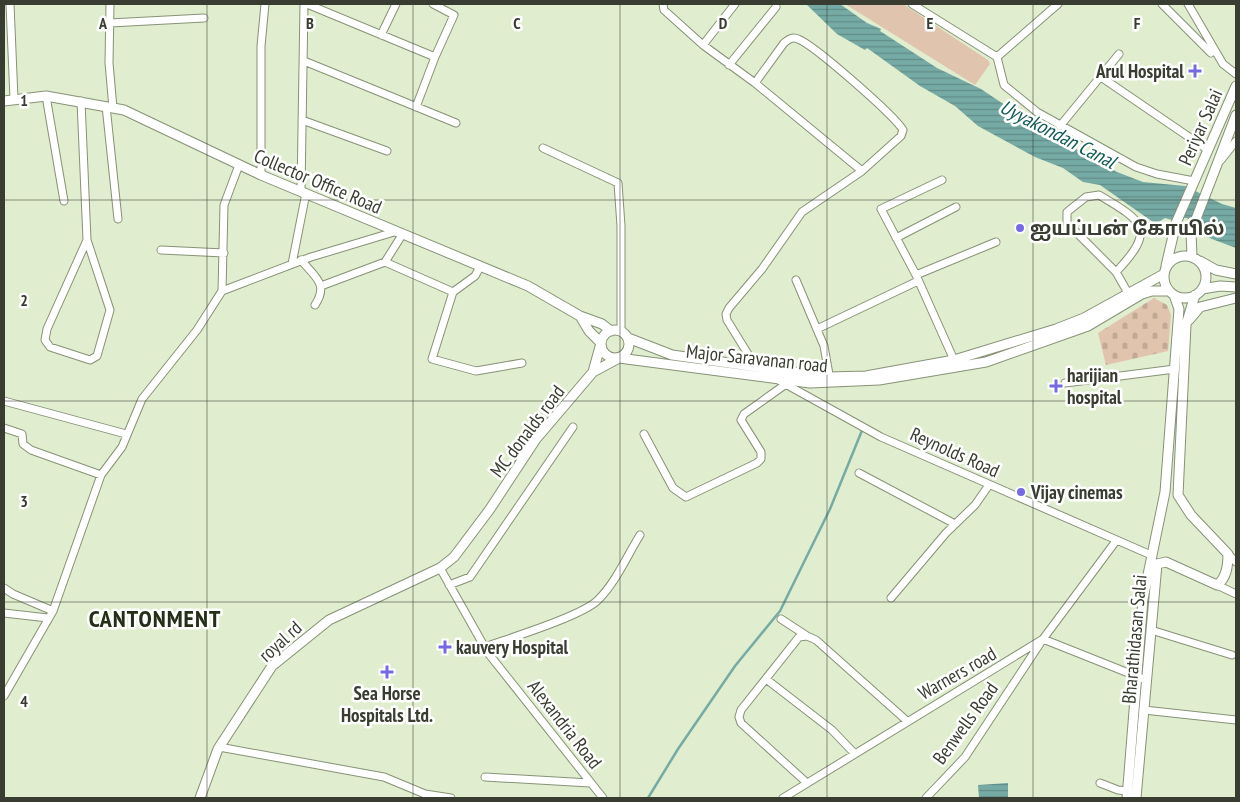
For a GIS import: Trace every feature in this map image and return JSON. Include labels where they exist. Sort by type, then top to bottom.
[{"type":"main road","name":"Periyar Salai","points":[[1194,181],[1236,86]]},
{"type":"main road","name":"Collector Office Road","points":[[4,101],[46,96],[124,110],[261,175],[528,286],[580,316],[639,340],[662,353],[753,366]]},
{"type":"main road","name":"Periyar Salai","points":[[1195,258],[1191,232],[1236,116]]},
{"type":"main road","points":[[1194,181],[1176,223],[1165,270],[1164,280],[1168,292],[1181,298],[1220,286],[1236,287]]},
{"type":"main road","points":[[753,366],[830,380],[866,376],[954,360],[1056,329],[1084,318],[1165,270],[1174,258],[1195,258],[1216,270],[1236,274]]},
{"type":"main road","points":[[1195,258],[1205,272],[1206,278],[1198,292],[1186,325],[1178,495],[1191,515],[1228,554],[1227,568],[1222,582],[1217,585]]},
{"type":"main road","name":"Bharathidasan Salai","points":[[1127,795],[1143,600],[1150,555],[1165,492],[1179,309],[1168,292]]},
{"type":"main road","name":"Major Saravanan road","points":[[619,358],[774,377],[880,380],[986,362],[1088,326],[1142,294],[1168,292]]},
{"type":"main road","points":[[1186,325],[1200,307],[1236,298]]},
{"type":"main road","points":[[580,316],[589,331],[601,343],[604,353],[608,356],[619,358],[628,351],[620,333],[603,337],[601,343],[592,372]]},
{"type":"main road","name":"MC donalds road","points":[[440,568],[454,557],[490,509],[536,439],[592,372],[619,358]]},
{"type":"main road","name":"Bharathidasan Salai","points":[[1136,798],[1157,564],[1166,562],[1217,585]]},
{"type":"main road","name":"royal rd","points":[[200,798],[219,747],[272,666],[329,620],[440,568]]},
{"type":"street","points":[[10,4],[14,99]]},
{"type":"street","points":[[110,4],[110,107],[118,219]]},
{"type":"street","points":[[261,175],[261,46],[265,4]]},
{"type":"street","points":[[292,264],[304,192],[302,120],[306,4],[435,57]]},
{"type":"street","points":[[381,34],[396,4]]},
{"type":"street","points":[[416,107],[435,57],[454,15],[433,4]]},
{"type":"street","points":[[663,4],[664,10],[703,45],[755,83],[862,171]]},
{"type":"street","points":[[703,45],[735,4]]},
{"type":"street","points":[[912,4],[997,57],[1002,82],[1007,88],[1060,126],[1136,167],[1157,174],[1194,181]]},
{"type":"street","points":[[997,57],[1058,4]]},
{"type":"street","points":[[1162,4],[1223,64],[1236,74]]},
{"type":"street","points":[[1188,4],[1223,64]]},
{"type":"street","points":[[729,65],[776,7]]},
{"type":"street","points":[[110,23],[204,18]]},
{"type":"street","points":[[753,366],[727,320],[728,308],[762,269],[802,212],[862,171],[901,136],[903,130],[900,124],[873,99],[797,38],[790,38],[784,43],[755,83]]},
{"type":"street","points":[[1060,126],[1119,54]]},
{"type":"street","points":[[304,61],[456,123]]},
{"type":"street","points":[[1101,77],[1208,150]]},
{"type":"street","points":[[46,96],[64,201]]},
{"type":"street","points":[[82,102],[88,240],[110,310],[97,356],[90,360],[50,347],[45,340],[47,329],[88,240]]},
{"type":"street","points":[[302,120],[388,151]]},
{"type":"street","points":[[1218,164],[1236,141]]},
{"type":"street","points":[[543,148],[618,183],[621,226],[620,333]]},
{"type":"street","points":[[4,696],[53,611],[101,475],[122,447],[142,399],[173,357],[197,330],[222,291],[224,205],[239,165]]},
{"type":"street","points":[[942,180],[881,209],[917,278],[954,360]]},
{"type":"street","points":[[1116,272],[1138,244],[1142,231],[1134,219],[1113,203],[1099,195],[1086,198],[1069,209],[1065,219],[1116,272],[1128,293]]},
{"type":"street","points":[[896,238],[956,207]]},
{"type":"street","points":[[222,291],[301,260],[398,233]]},
{"type":"street","points":[[385,262],[398,233]]},
{"type":"street","points":[[817,329],[917,278],[996,242]]},
{"type":"street","points":[[161,250],[224,253]]},
{"type":"street","points":[[301,260],[321,286],[322,294],[315,305]]},
{"type":"street","points":[[321,286],[385,262],[453,292]]},
{"type":"street","points":[[480,267],[475,276],[453,292],[432,359],[476,371],[522,363]]},
{"type":"street","points":[[796,280],[824,346],[830,380]]},
{"type":"street","name":"Reynolds Road","points":[[753,366],[881,437],[1150,555]]},
{"type":"street","points":[[1065,383],[1175,369]]},
{"type":"street","points":[[644,434],[673,488],[686,497],[757,463],[761,459],[761,452],[741,420],[744,414],[786,384]]},
{"type":"street","points":[[4,401],[126,434]]},
{"type":"street","points":[[449,585],[470,577],[573,427]]},
{"type":"street","points":[[4,428],[22,434],[26,448],[101,475]]},
{"type":"street","points":[[859,473],[955,524]]},
{"type":"street","points":[[892,598],[955,524],[975,506],[989,484]]},
{"type":"street","points":[[1165,492],[1178,495]]},
{"type":"street","points":[[484,647],[536,629],[593,605],[606,590],[640,535]]},
{"type":"street","name":"Warners road","points":[[782,798],[1044,639],[1116,541]]},
{"type":"street","points":[[1228,554],[1236,562]]},
{"type":"street","name":"Alexandria Road","points":[[440,568],[484,647],[603,798]]},
{"type":"street","points":[[1217,585],[1236,594]]},
{"type":"street","points":[[4,588],[53,611]]},
{"type":"street","points":[[4,612],[48,618]]},
{"type":"street","points":[[781,619],[816,640],[907,721]]},
{"type":"street","points":[[1151,630],[1232,656]]},
{"type":"street","points":[[807,636],[799,637],[741,710],[740,717],[742,723],[807,783]]},
{"type":"street","points":[[1044,639],[1146,680]]},
{"type":"street","name":"Benwells Road","points":[[926,798],[965,757],[1044,639]]},
{"type":"street","points":[[766,679],[832,730],[854,753]]},
{"type":"street","points":[[1144,710],[1236,720]]},
{"type":"street","points":[[219,747],[384,777],[426,794],[451,798]]},
{"type":"street","points":[[485,777],[590,783]]},
{"type":"street","points":[[1100,782],[1127,795]]},
{"type":"green space","points":[[845,4],[903,4],[988,60],[990,64],[975,85]]},
{"type":"green space","points":[[1154,298],[1167,305],[1171,315],[1168,351],[1106,365],[1098,333]]},
{"type":"water","points":[[806,4],[840,4],[867,23],[881,29],[880,31],[937,68],[981,89],[1042,130],[1117,172],[1143,182],[1185,186],[1222,204],[1236,208],[1236,248],[1204,236],[1199,227],[1187,218],[1172,220],[1165,218],[1157,223],[1153,222],[1100,185],[1083,182],[1063,168],[1035,157],[978,126],[955,106],[920,86],[867,48],[865,50],[837,34]]},
{"type":"water","points":[[1008,783],[1008,798],[979,798],[978,785]]},
{"type":"waterway","points":[[648,798],[678,749],[735,666],[780,611],[830,509],[863,428]]},
{"type":"place","name":"Arul Hospital","points":[[1195,71]]},
{"type":"place","name":"ஐயப்பன் கோயில்","points":[[1020,228]]},
{"type":"place","name":"harijian hospital","points":[[1056,386]]},
{"type":"place","name":"Vijay cinemas","points":[[1021,492]]},
{"type":"place","name":"kauvery Hospital","points":[[445,647]]},
{"type":"place","name":"Sea Horse Hospitals Ltd.","points":[[387,672]]},
{"type":"district","name":"CANTONMENT","points":[[155,618]]},
{"type":"water label","name":"Uyyakondan Canal","points":[[1058,134]]}]
